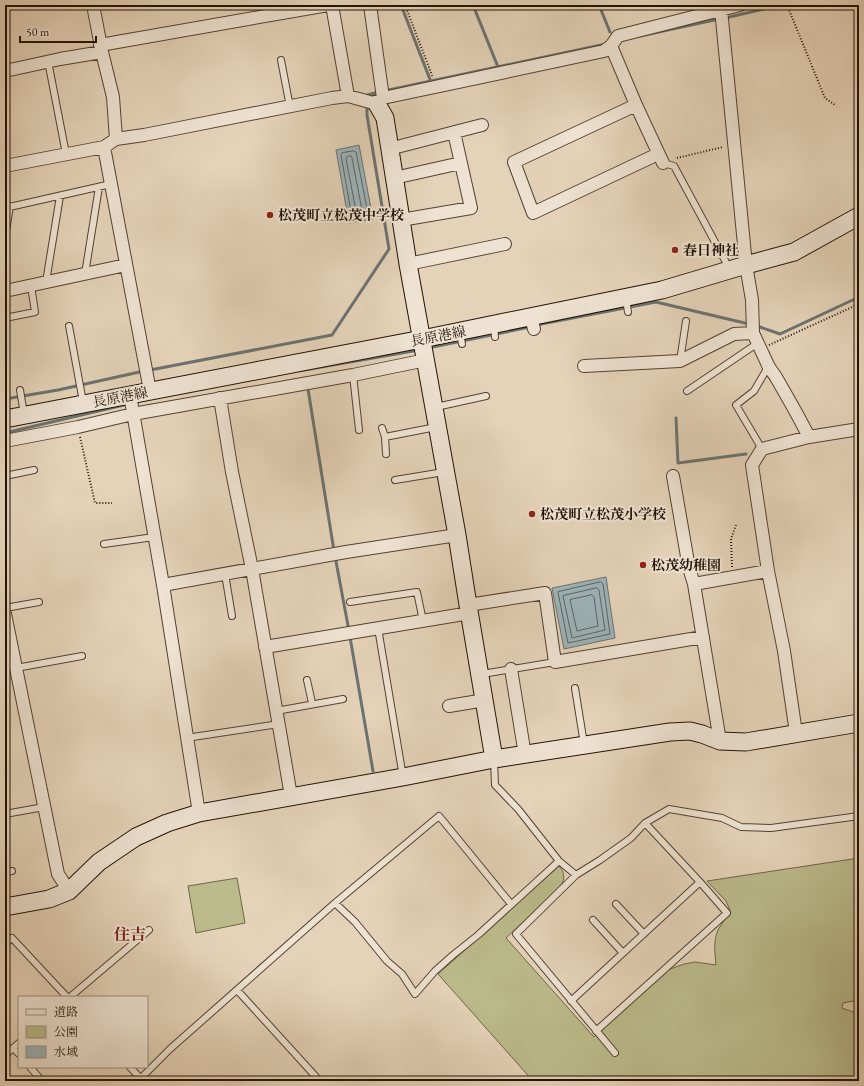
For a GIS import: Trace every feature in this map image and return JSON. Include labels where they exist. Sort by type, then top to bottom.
[{"type":"street","points":[[93,5],[101,49],[113,97],[116,139]]},
{"type":"street","points":[[5,71],[101,49],[328,5]]},
{"type":"street","points":[[332,5],[348,96]]},
{"type":"street","points":[[370,5],[380,101],[386,118],[389,149],[408,264],[457,535],[494,759]]},
{"type":"street","points":[[5,166],[104,146],[116,139],[348,96],[380,101],[604,51],[611,46],[618,36],[720,7],[740,5]]},
{"type":"street","points":[[720,7],[746,265],[757,342],[768,367],[775,375],[809,437]]},
{"type":"street","points":[[611,46],[661,159],[533,213],[514,162],[636,105]]},
{"type":"street","points":[[389,149],[482,125]]},
{"type":"street","points":[[401,220],[471,208],[454,132]]},
{"type":"street","points":[[104,146],[105,186],[126,265],[150,391]]},
{"type":"street","points":[[394,178],[461,163]]},
{"type":"street","name":"長原港線","points":[[5,419],[188,384],[424,349],[495,330],[627,305],[662,290],[794,252],[859,216]]},
{"type":"street","points":[[408,264],[505,244]]},
{"type":"street","points":[[5,291],[126,265]]},
{"type":"street","points":[[584,366],[680,361],[734,334],[757,342]]},
{"type":"street","points":[[5,441],[78,427],[133,414],[353,376],[424,349]]},
{"type":"street","points":[[130,395],[163,585],[199,813]]},
{"type":"street","points":[[220,398],[232,472],[252,569],[291,796]]},
{"type":"street","points":[[796,733],[784,651],[768,571],[752,465],[762,449],[809,437],[859,429]]},
{"type":"street","points":[[673,476],[689,568],[694,584],[720,742]]},
{"type":"street","points":[[163,585],[346,552],[457,535]]},
{"type":"street","points":[[694,584],[768,571]]},
{"type":"street","points":[[265,646],[423,621],[469,609],[544,593],[555,662],[703,637]]},
{"type":"street","points":[[5,614],[58,874],[69,891]]},
{"type":"street","points":[[510,669],[525,755]]},
{"type":"street","points":[[449,706],[485,700]]},
{"type":"street","points":[[5,907],[49,900],[69,891],[99,862],[136,837],[167,823],[199,813],[403,777],[494,759],[670,732],[690,731],[702,734],[720,742],[746,742],[859,723]]},
{"type":"lane","points":[[280,60],[290,107]]},
{"type":"lane","points":[[48,61],[66,154]]},
{"type":"lane","points":[[661,159],[674,166],[729,270]]},
{"type":"lane","points":[[5,236],[8,207],[105,186],[85,274]]},
{"type":"lane","points":[[46,282],[60,196]]},
{"type":"lane","points":[[5,318],[35,312],[31,286]]},
{"type":"lane","points":[[680,361],[686,321]]},
{"type":"lane","points":[[69,326],[84,404]]},
{"type":"lane","points":[[687,391],[757,342]]},
{"type":"lane","points":[[762,449],[736,405],[754,391],[768,367]]},
{"type":"lane","points":[[353,376],[359,430]]},
{"type":"lane","points":[[20,390],[24,415]]},
{"type":"lane","points":[[434,407],[486,396]]},
{"type":"lane","points":[[385,437],[438,427]]},
{"type":"lane","points":[[382,428],[385,437],[386,454]]},
{"type":"lane","points":[[5,476],[34,470]]},
{"type":"lane","points":[[395,480],[445,471]]},
{"type":"lane","points":[[104,544],[154,537]]},
{"type":"lane","points":[[225,574],[232,616]]},
{"type":"lane","points":[[350,602],[417,592],[423,621]]},
{"type":"lane","points":[[5,608],[39,602]]},
{"type":"lane","points":[[378,628],[403,777]]},
{"type":"lane","points":[[16,668],[82,656]]},
{"type":"lane","points":[[480,674],[555,662]]},
{"type":"lane","points":[[307,680],[312,703]]},
{"type":"lane","points":[[575,688],[585,745]]},
{"type":"lane","points":[[276,711],[312,703],[343,699]]},
{"type":"lane","points":[[186,738],[279,724]]},
{"type":"lane","points":[[494,759],[494,785],[518,809],[558,861],[576,875]]},
{"type":"lane","points":[[5,814],[44,807]]},
{"type":"lane","points":[[615,1053],[516,934],[576,875],[631,838],[645,823],[668,809],[722,818],[742,827],[771,828],[859,816]]},
{"type":"lane","points":[[131,1068],[139,1080],[170,1049],[236,990],[335,903],[439,816],[511,904]]},
{"type":"lane","points":[[596,1031],[727,913],[645,823]]},
{"type":"lane","points":[[335,903],[355,922],[387,961],[402,974],[415,994],[453,955],[478,935],[558,861]]},
{"type":"lane","points":[[5,872],[12,871]]},
{"type":"lane","points":[[571,1001],[700,882]]},
{"type":"lane","points":[[616,904],[644,934]]},
{"type":"lane","points":[[593,920],[623,953]]},
{"type":"lane","points":[[70,996],[149,930]]},
{"type":"lane","points":[[5,944],[12,938],[68,996]]},
{"type":"lane","points":[[236,990],[318,1078],[315,1081]]},
{"type":"lane","points":[[5,1056],[18,1044]]},
{"type":"lane","points":[[13,1048],[18,1053]]},
{"type":"lane","points":[[31,1068],[42,1081]]},
{"type":"path","points":[[404,5],[433,76]]},
{"type":"path","points":[[787,6],[825,98],[835,105]]},
{"type":"path","points":[[661,159],[734,144]]},
{"type":"path","points":[[757,342],[859,304]]},
{"type":"path","points":[[78,427],[95,503],[112,503]]},
{"type":"path","points":[[733,577],[731,566],[731,539],[736,525]]},
{"type":"green space","points":[[859,858],[859,1000],[843,1003],[842,1008],[859,1014],[859,1081],[533,1081],[438,974],[559,866],[564,876],[561,886],[506,938],[594,1037],[662,972],[684,964],[695,962],[716,965],[716,934],[730,910],[726,901],[707,881]]},
{"type":"green space","points":[[237,878],[245,923],[196,933],[188,886]]},
{"type":"water","points":[[359,145],[373,219],[349,223],[336,150]]},
{"type":"water","points":[[606,577],[615,638],[564,649],[552,588]]},
{"type":"waterway","points":[[401,5],[431,82]]},
{"type":"waterway","points":[[473,5],[498,67]]},
{"type":"waterway","points":[[599,5],[610,32]]},
{"type":"waterway","points":[[725,18],[781,5]]},
{"type":"waterway","points":[[640,36],[719,19]]},
{"type":"waterway","points":[[384,91],[606,44]]},
{"type":"waterway","points":[[367,95],[379,92]]},
{"type":"waterway","points":[[150,370],[332,335],[389,249],[367,115],[367,105]]},
{"type":"waterway","points":[[757,326],[780,334],[859,297]]},
{"type":"waterway","points":[[536,325],[656,302],[749,324]]},
{"type":"waterway","points":[[428,348],[530,327]]},
{"type":"waterway","points":[[298,371],[419,350]]},
{"type":"waterway","points":[[5,399],[58,390],[144,371]]},
{"type":"waterway","points":[[308,389],[334,551]]},
{"type":"waterway","points":[[5,433],[128,404]]},
{"type":"waterway","points":[[676,418],[678,463],[746,454]]},
{"type":"waterway","points":[[335,556],[349,631]]},
{"type":"waterway","points":[[350,637],[373,771]]},
{"type":"place","name":"松茂町立松茂中学校","points":[[270,215]]},
{"type":"place","name":"春日神社","points":[[675,250]]},
{"type":"place","name":"松茂町立松茂小学校","points":[[532,514]]},
{"type":"place","name":"松茂幼稚園","points":[[643,565]]},
{"type":"district","name":"住吉","points":[[130,934]]}]
